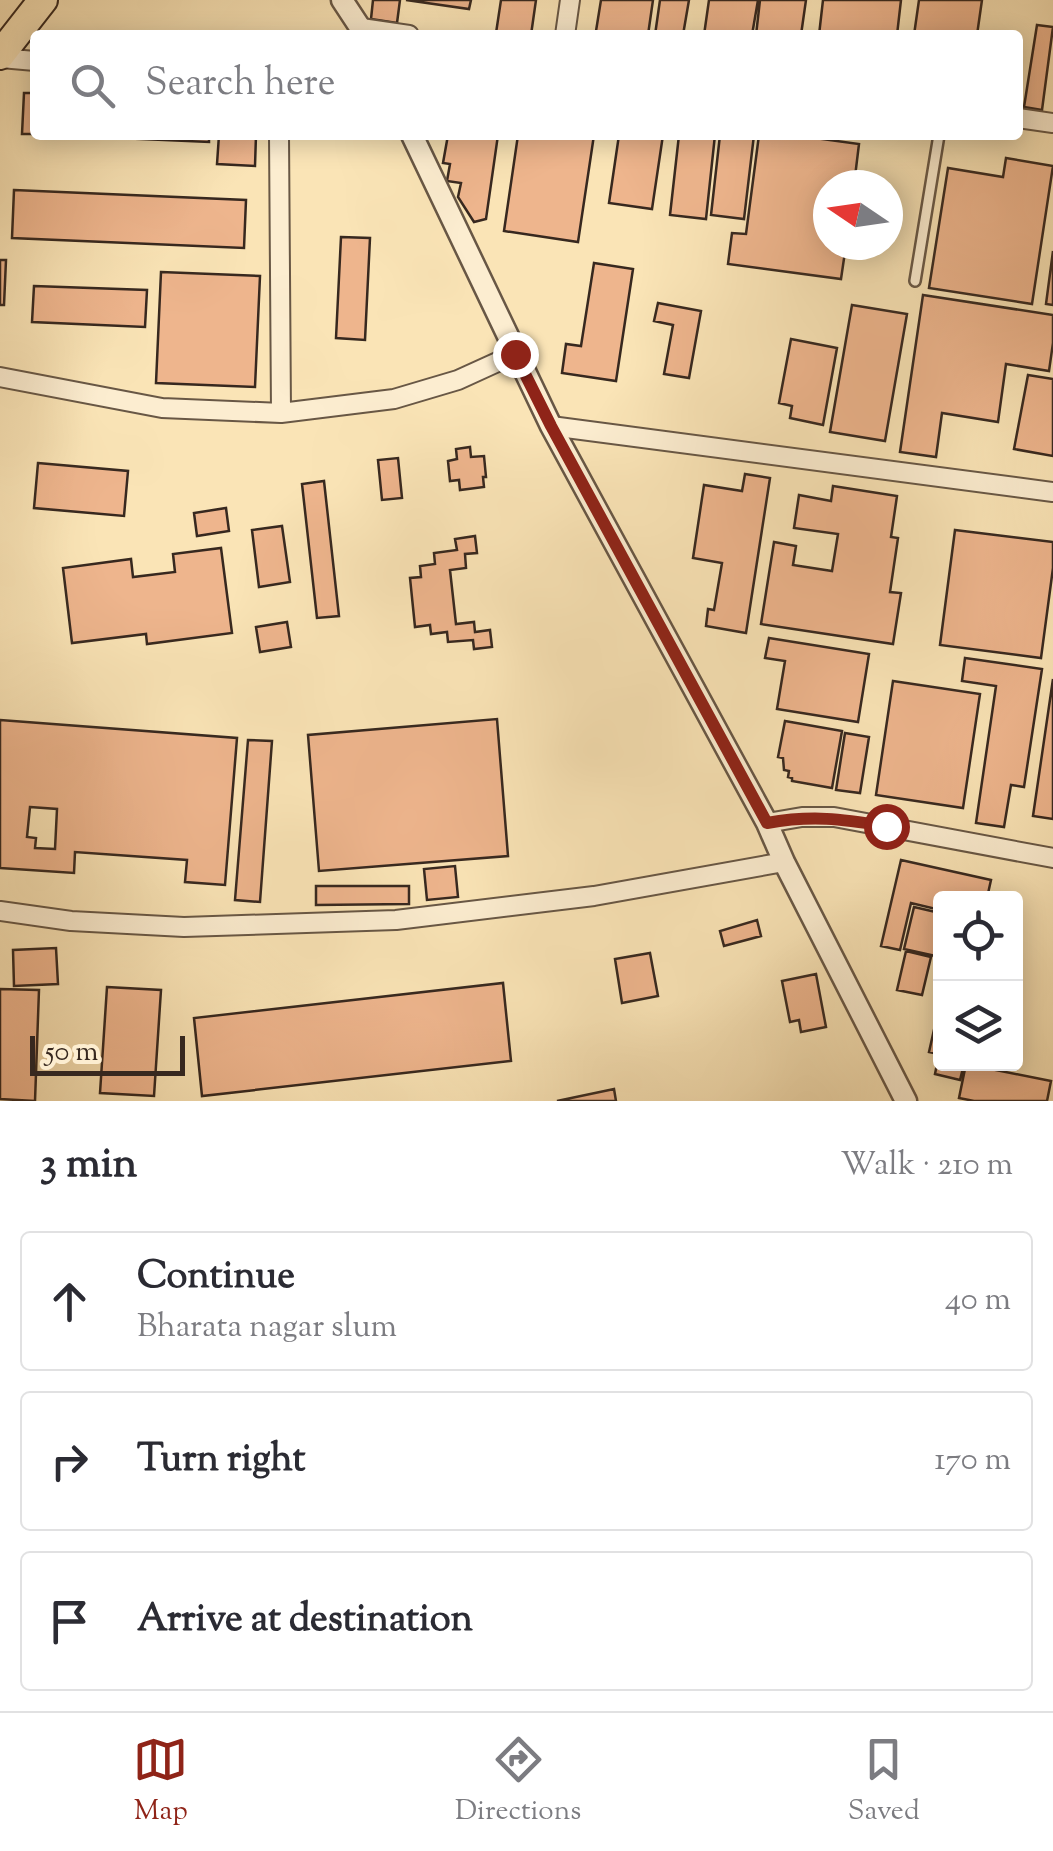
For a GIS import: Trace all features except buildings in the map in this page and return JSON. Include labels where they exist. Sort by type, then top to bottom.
[{"type":"main road","points":[[0,56],[43,0]]},
{"type":"street","points":[[342,0],[362,30]]},
{"type":"street","points":[[566,30],[570,0]]},
{"type":"street","points":[[0,56],[30,60]]},
{"type":"street","points":[[1023,119],[1053,123]]},
{"type":"street","points":[[278,140],[281,412]]},
{"type":"street","points":[[414,140],[551,426],[767,823],[906,1101]]},
{"type":"street","points":[[0,378],[162,408],[281,412],[394,399],[458,380],[515,354]]},
{"type":"street","points":[[551,426],[1053,492]]},
{"type":"street","points":[[767,823],[802,817],[834,818],[1053,858]]},
{"type":"street","points":[[0,911],[71,921],[184,927],[396,920],[594,896],[784,862]]},
{"type":"lane","points":[[915,281],[938,140]]},
{"type":"route","points":[[515,354],[767,823],[802,817],[886,826]]}]
